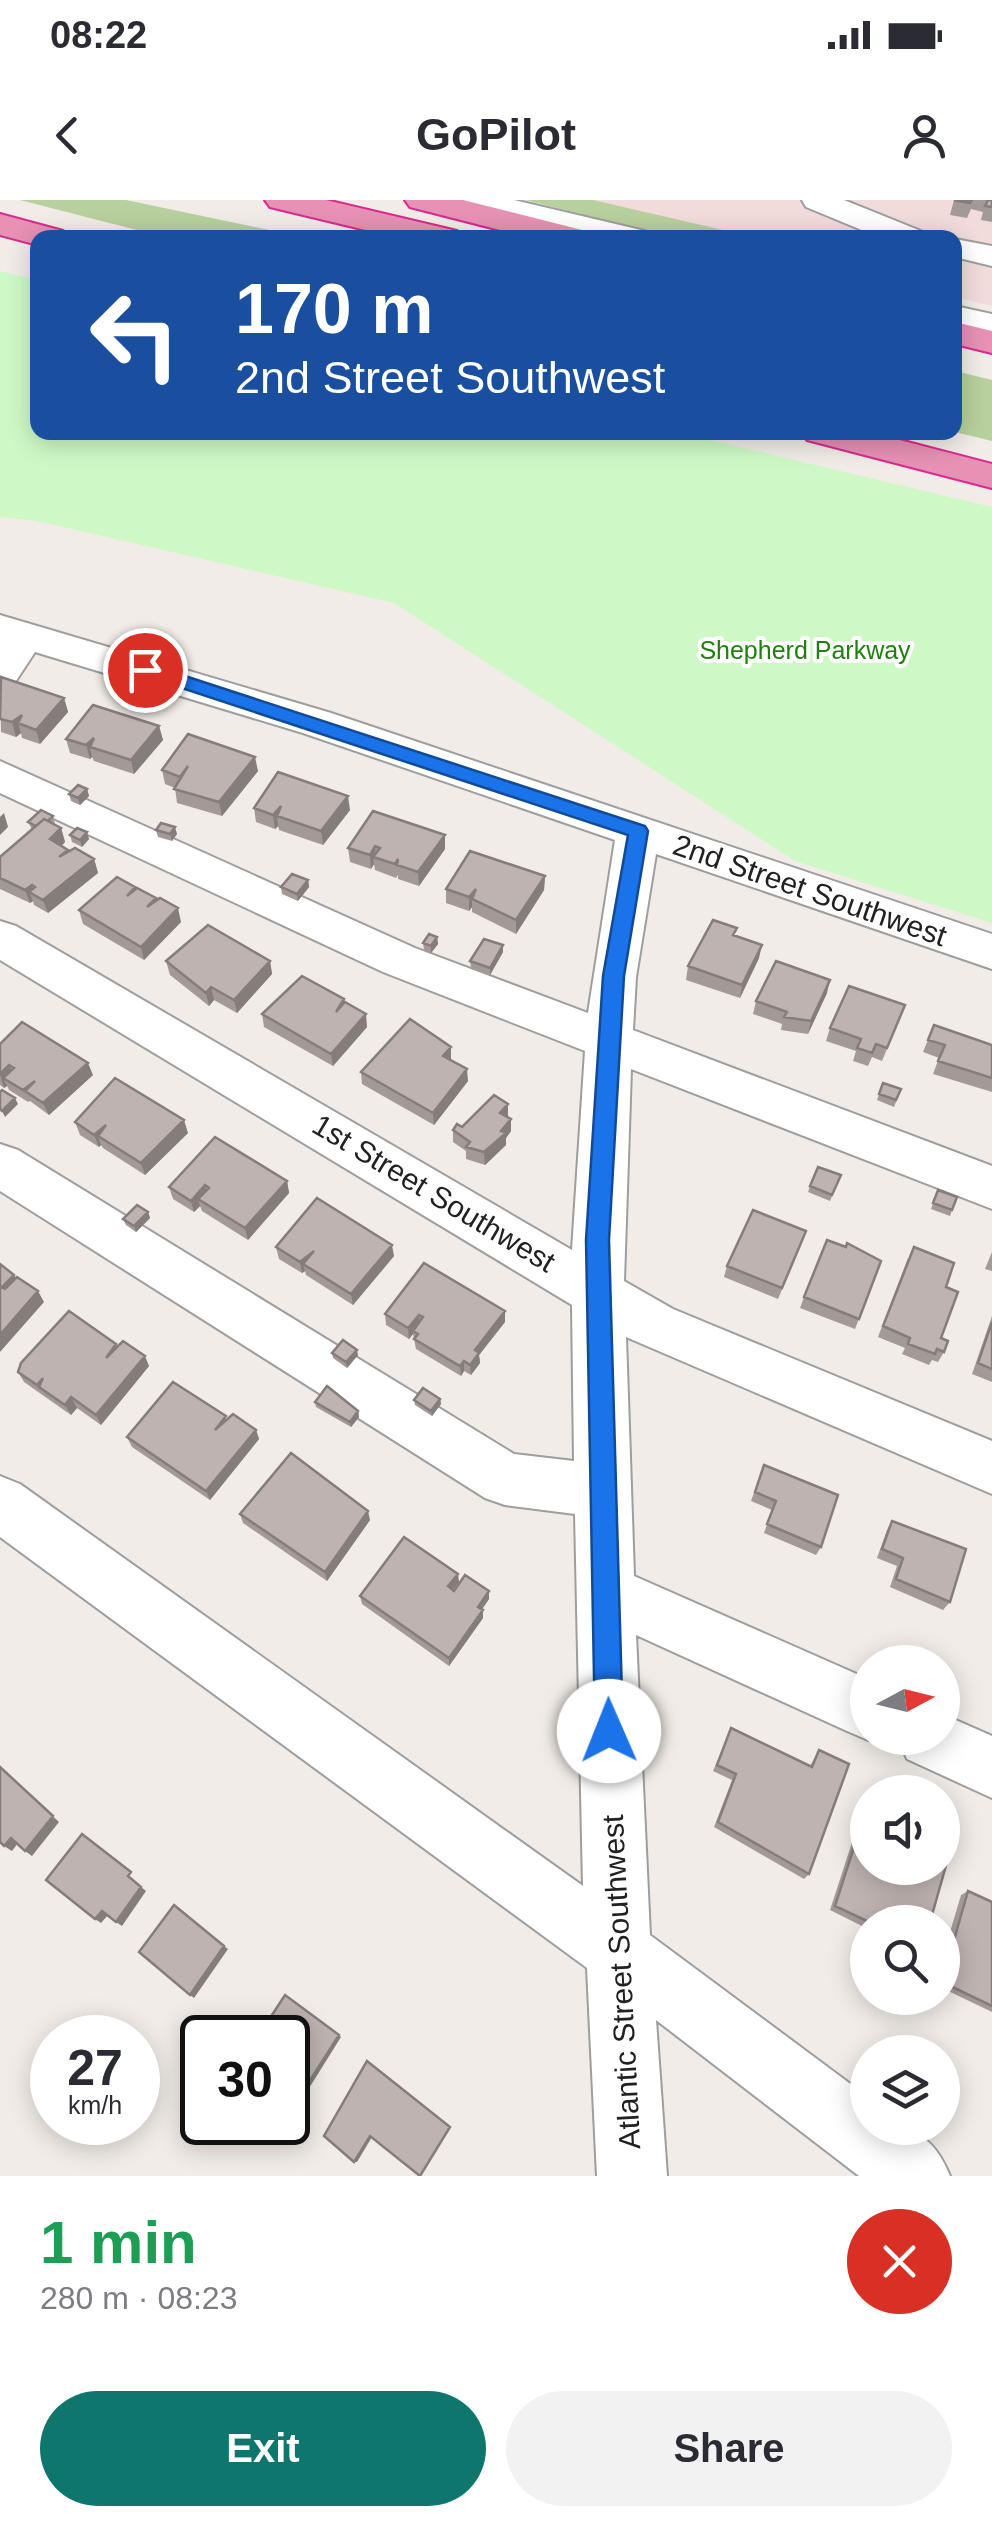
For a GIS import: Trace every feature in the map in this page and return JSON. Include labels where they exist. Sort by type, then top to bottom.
[{"type":"highway","points":[[282,200],[411,230]]},
{"type":"highway","points":[[422,200],[542,230]]},
{"type":"highway","points":[[0,224],[30,232]]},
{"type":"highway","points":[[962,335],[992,342]]},
{"type":"highway","points":[[962,355],[992,361]]},
{"type":"highway","points":[[852,440],[992,476]]},
{"type":"street","points":[[475,200],[601,230]]},
{"type":"street","points":[[818,200],[891,230]]},
{"type":"street","points":[[962,250],[992,256]]},
{"type":"street","points":[[962,318],[992,324]]},
{"type":"street","points":[[0,674],[13,632]]},
{"type":"street","name":"2nd Street Southwest","points":[[13,632],[301,718],[992,952]]},
{"type":"street","points":[[0,776],[399,960],[992,1188]]},
{"type":"street","name":"Atlantic Street Southwest","points":[[632,2176],[610,1800],[598,1292],[609,1041],[619,930],[638,831]]},
{"type":"street","name":"1st Street Southwest","points":[[0,938],[654,1326],[992,1468]]},
{"type":"street","points":[[0,1165],[505,1479],[604,1491]]},
{"type":"street","points":[[0,1503],[509,1876],[621,1952],[915,2176]]},
{"type":"street","points":[[607,1593],[850,1702]]},
{"type":"street","points":[[960,1752],[992,1766]]},
{"type":"shaded area","points":[[562,200],[992,200],[992,306],[962,299],[962,230],[685,230]]},
{"type":"green space","points":[[20,200],[126,200],[270,230],[137,230]]},
{"type":"green space","points":[[526,200],[593,200],[723,230],[644,230]]},
{"type":"green space","name":"Shepherd Parkway","points":[[0,271],[30,278],[30,440],[710,440],[992,507],[992,923],[795,861],[394,603],[37,521],[0,517]]},
{"type":"green space","points":[[962,373],[992,380],[992,441],[962,434]]},
{"type":"building","points":[[1,677],[64,698],[36,730],[18,723],[22,715],[12,722],[0,719]]},
{"type":"building","points":[[93,705],[159,726],[131,760],[90,747],[94,738],[86,745],[66,739]]},
{"type":"building","points":[[188,734],[255,757],[219,802],[174,789],[188,766],[180,777],[162,770]]},
{"type":"building","points":[[278,772],[348,796],[321,831],[277,816],[281,806],[273,815],[254,808]]},
{"type":"building","points":[[78,785],[87,789],[78,798],[69,794]]},
{"type":"building","points":[[41,810],[53,816],[36,826],[28,822]]},
{"type":"building","points":[[373,811],[445,835],[418,872],[397,865],[398,859],[395,864],[373,857],[380,848],[375,846],[370,855],[348,848]]},
{"type":"building","points":[[44,819],[61,828],[50,839],[68,850],[59,857],[75,848],[94,859],[43,900],[29,892],[35,887],[32,885],[25,890],[0,878],[0,857]]},
{"type":"building","points":[[161,823],[175,827],[170,834],[156,830]]},
{"type":"building","points":[[77,828],[87,832],[80,840],[70,835]]},
{"type":"building","points":[[470,851],[545,876],[516,920],[472,899],[476,889],[469,897],[446,889]]},
{"type":"building","points":[[292,874],[308,880],[297,894],[281,887]]},
{"type":"building","points":[[117,877],[135,887],[127,896],[137,888],[156,898],[147,907],[160,898],[178,908],[141,947],[79,910]]},
{"type":"building","points":[[713,920],[737,928],[733,935],[762,945],[742,985],[688,966]]},
{"type":"building","points":[[208,925],[270,961],[234,1000],[211,987],[206,993],[166,961]]},
{"type":"building","points":[[429,934],[437,937],[431,946],[423,943]]},
{"type":"building","points":[[484,939],[503,945],[490,968],[470,961]]},
{"type":"building","points":[[776,961],[830,980],[811,1021],[784,1017],[787,1012],[756,1001]]},
{"type":"building","points":[[302,976],[344,999],[336,1012],[345,1002],[366,1014],[331,1054],[262,1014]]},
{"type":"building","points":[[849,986],[905,1005],[887,1048],[876,1044],[872,1053],[857,1048],[861,1039],[830,1028]]},
{"type":"building","points":[[410,1019],[451,1047],[443,1056],[467,1069],[433,1113],[361,1072]]},
{"type":"building","points":[[22,1022],[88,1063],[43,1103],[25,1091],[35,1081],[23,1090],[3,1078],[14,1068],[9,1065],[0,1074],[0,1044]]},
{"type":"building","points":[[934,1025],[992,1045],[992,1078],[938,1061],[945,1045],[928,1040]]},
{"type":"building","points":[[115,1078],[184,1120],[141,1163],[98,1136],[106,1125],[94,1135],[75,1122]]},
{"type":"building","points":[[883,1083],[901,1089],[896,1100],[879,1094]]},
{"type":"building","points":[[0,1092],[15,1098],[2,1111]]},
{"type":"building","points":[[494,1095],[508,1104],[500,1113],[511,1119],[501,1131],[506,1133],[484,1152],[466,1147],[470,1142],[453,1130],[457,1124],[462,1127]]},
{"type":"building","points":[[215,1137],[287,1181],[245,1228],[198,1199],[209,1188],[205,1185],[191,1201],[169,1187]]},
{"type":"building","points":[[818,1167],[841,1175],[832,1195],[810,1186]]},
{"type":"building","points":[[938,1190],[957,1197],[952,1210],[933,1203]]},
{"type":"building","points":[[317,1198],[392,1245],[351,1294],[303,1264],[314,1251],[300,1262],[276,1247]]},
{"type":"building","points":[[137,1205],[148,1212],[134,1226],[123,1219]]},
{"type":"building","points":[[753,1210],[806,1231],[782,1288],[727,1266]]},
{"type":"building","points":[[827,1240],[846,1247],[847,1243],[881,1261],[859,1319],[804,1297]]},
{"type":"building","points":[[914,1247],[954,1263],[946,1287],[958,1292],[941,1338],[948,1341],[944,1352],[937,1349],[935,1354],[908,1344],[910,1338],[883,1326]]},
{"type":"building","points":[[424,1263],[505,1311],[475,1350],[479,1353],[470,1365],[464,1361],[460,1366],[414,1339],[418,1334],[413,1331],[423,1317],[419,1315],[408,1328],[385,1314]]},
{"type":"building","points":[[0,1264],[14,1275],[2,1287],[5,1289],[17,1277],[38,1291],[0,1335]]},
{"type":"building","points":[[69,1311],[116,1344],[106,1358],[123,1341],[145,1356],[96,1415],[71,1397],[65,1405],[39,1387],[43,1378],[37,1385],[18,1372],[21,1363]]},
{"type":"building","points":[[992,1322],[992,1369],[978,1363]]},
{"type":"building","points":[[343,1340],[357,1350],[346,1362],[332,1353]]},
{"type":"building","points":[[173,1382],[226,1416],[215,1430],[233,1414],[256,1430],[206,1491],[127,1437]]},
{"type":"building","points":[[327,1386],[358,1411],[350,1422],[315,1402]]},
{"type":"building","points":[[423,1388],[440,1399],[431,1411],[414,1400]]},
{"type":"building","points":[[291,1453],[368,1511],[325,1572],[240,1514]]},
{"type":"building","points":[[764,1465],[838,1495],[821,1547],[767,1524],[776,1501],[755,1492]]},
{"type":"building","points":[[892,1521],[966,1549],[950,1602],[896,1579],[903,1558],[882,1549]]},
{"type":"building","points":[[404,1537],[458,1574],[448,1586],[454,1591],[465,1575],[489,1591],[478,1607],[483,1610],[449,1658],[360,1596]]},
{"type":"building","points":[[731,1728],[812,1767],[819,1750],[849,1764],[809,1874],[718,1822],[736,1774],[717,1765]]},
{"type":"building","points":[[0,1767],[53,1816],[25,1851],[11,1838],[4,1846],[0,1842]]},
{"type":"building","points":[[82,1834],[131,1872],[128,1876],[141,1887],[116,1922],[102,1911],[95,1919],[46,1880]]},
{"type":"building","points":[[850,1859],[850,1885],[940,1885],[935,1905],[850,1905],[850,1913],[835,1906]]},
{"type":"building","points":[[968,1891],[992,1902],[992,2006],[960,1991],[960,1919]]},
{"type":"building","points":[[174,1905],[224,1946],[190,1995],[139,1952]]},
{"type":"building","points":[[285,1995],[339,2035],[310,2080],[310,2015],[272,2015]]},
{"type":"building","points":[[367,2061],[450,2127],[420,2176],[370,2136],[354,2162],[324,2136]]},
{"type":"route","points":[[145,670],[638,831],[613,976],[597,1240],[609,1731]]}]
